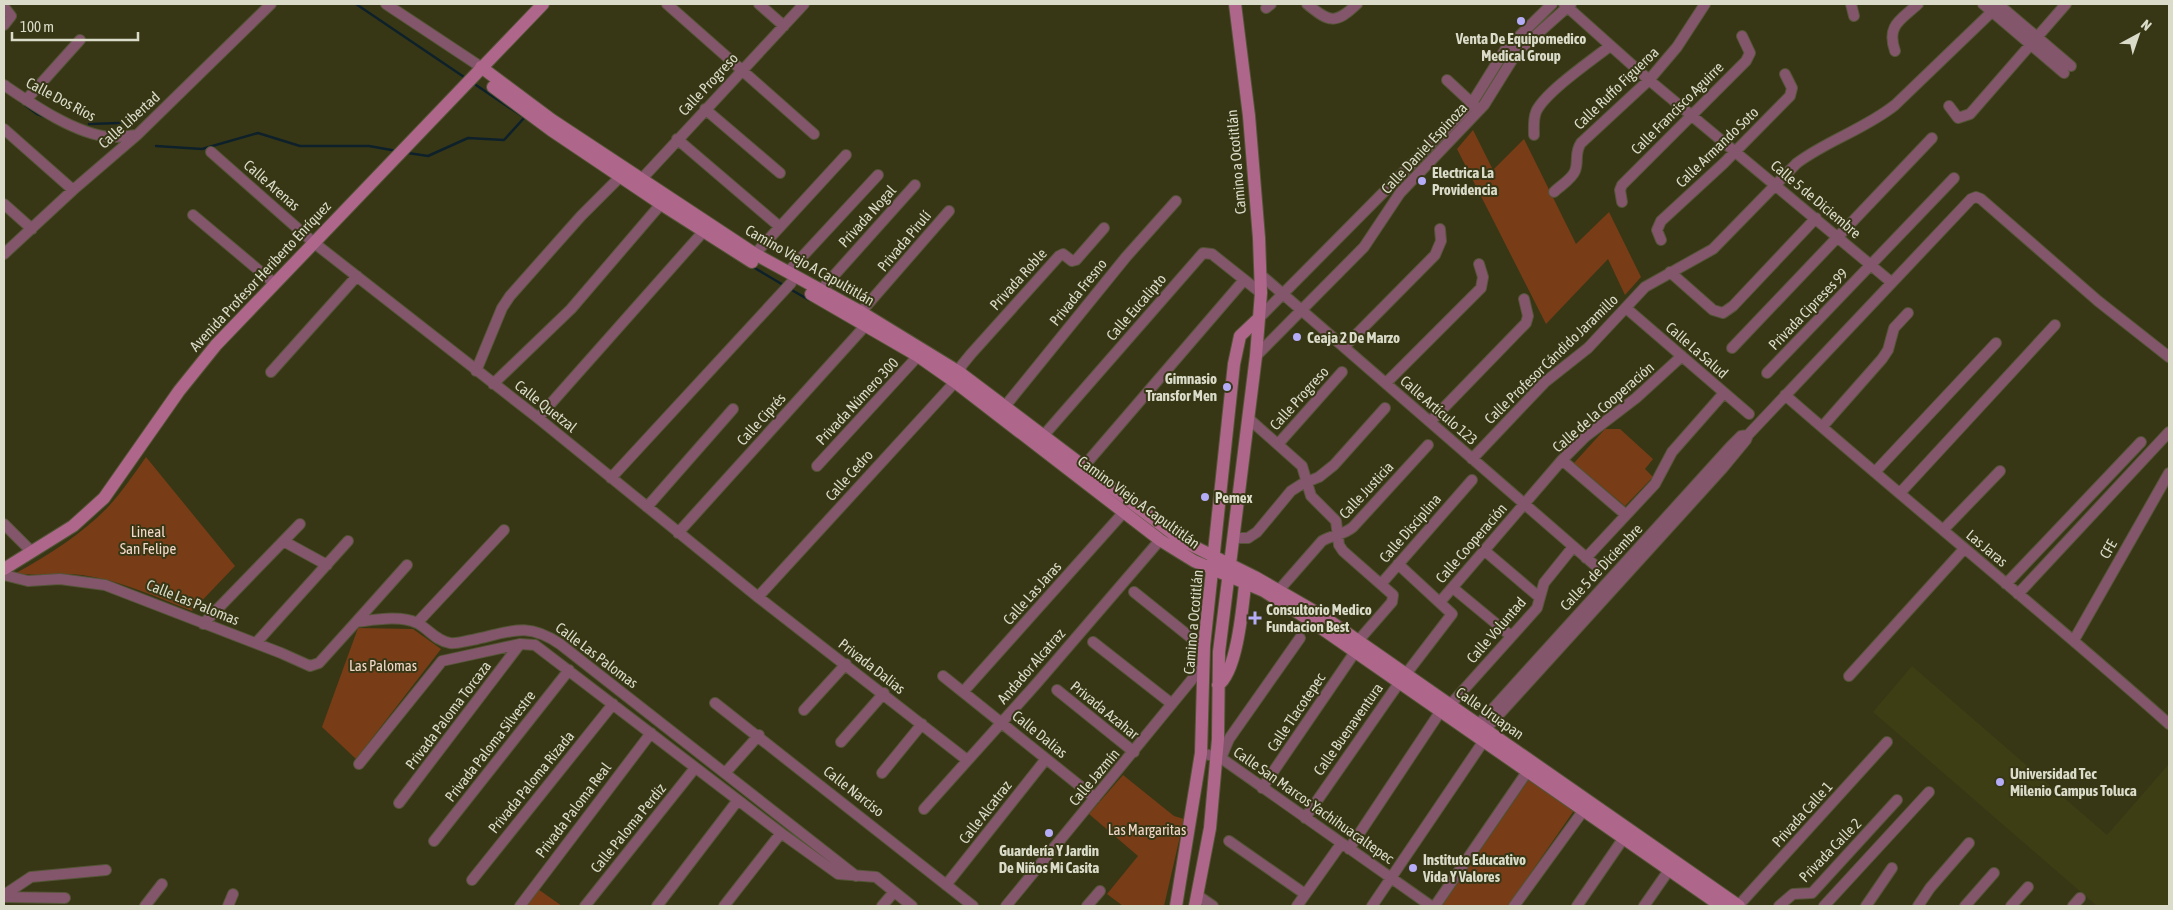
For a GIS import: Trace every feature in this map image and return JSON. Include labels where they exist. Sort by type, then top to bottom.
[{"type":"main road","name":"Avenida Profesor Heriberto Enríquez","points":[[4,569],[73,526],[104,498],[192,375],[274,283],[543,4]]},
{"type":"main road","name":"Camino a Ocotitlán","points":[[1196,901],[1210,828],[1219,758],[1218,685],[1229,570],[1256,356],[1261,294],[1249,116],[1235,4]]},
{"type":"main road","name":"Camino Viejo A Capultitlán","points":[[479,70],[515,104],[620,176],[638,182],[661,204],[703,232],[789,277],[821,290],[861,312],[957,377],[1123,513],[1160,540],[1187,558],[1214,564]]},
{"type":"main road","name":"Camino Viejo A Capultitlán","points":[[479,70],[638,182],[866,325],[1006,405],[1214,564]]},
{"type":"main road","name":"Camino a Ocotitlán","points":[[1176,906],[1201,753],[1204,646],[1238,340],[1242,333],[1259,318]]},
{"type":"main road","name":"Calle Uruapan","points":[[1214,564],[1278,590],[1445,708],[1739,906]]},
{"type":"main road","name":"Calle Uruapan","points":[[1246,578],[1276,599],[1357,646]]},
{"type":"main road","points":[[1218,685],[1224,679],[1232,662],[1246,578]]},
{"type":"main road","name":"Calle Uruapan","points":[[1445,708],[1482,732],[1527,772],[1669,870],[1713,904]]},
{"type":"street","name":"Calle Libertad","points":[[4,254],[73,190],[137,136],[271,4]]},
{"type":"street","name":"Camino Viejo A Capultitlán","points":[[386,4],[479,70]]},
{"type":"street","points":[[667,4],[814,134]]},
{"type":"street","points":[[760,4],[784,26]]},
{"type":"street","name":"Calle Progreso","points":[[638,182],[804,4]]},
{"type":"street","points":[[1307,4],[1324,18],[1333,19],[1342,16],[1357,4]]},
{"type":"street","name":"Calle Daniel Espinoza","points":[[1259,318],[1282,293],[1476,107],[1505,50],[1552,4]]},
{"type":"street","name":"Calle Ruffo Figueroa","points":[[1554,192],[1573,175],[1576,165],[1576,153],[1581,143],[1649,80],[1672,55],[1704,4]]},
{"type":"street","points":[[1851,4],[1854,16]]},
{"type":"street","points":[[1895,51],[1891,39],[1892,31],[1918,4]]},
{"type":"street","points":[[1983,4],[1997,6],[2068,70]]},
{"type":"street","points":[[1949,106],[1955,116],[1966,117],[2066,4]]},
{"type":"street","name":"Calle Daniel Espinoza","points":[[1256,356],[1364,247],[1400,193],[1476,107],[1517,52],[1567,5]]},
{"type":"street","name":"Calle 5 de Diciembre","points":[[1372,906],[1482,732],[1722,469],[1743,445],[1748,435],[1891,282],[1649,80],[1567,5]]},
{"type":"street","name":"Calle Profesor Cándido Jaramillo","points":[[1472,459],[1545,382],[1588,348],[1645,287],[1713,249],[1797,163],[1812,152],[1882,115],[1895,105],[1997,6]]},
{"type":"street","points":[[4,7],[11,16],[4,25]]},
{"type":"street","name":"Calle Francisco Aguirre","points":[[1622,202],[1620,190],[1622,185],[1749,57],[1749,49],[1742,36]]},
{"type":"street","points":[[26,100],[80,40]]},
{"type":"street","points":[[1534,135],[1534,119],[1538,109],[1556,91],[1610,46]]},
{"type":"street","name":"Calle Armando Soto","points":[[1661,240],[1657,230],[1661,220],[1735,152],[1790,96],[1792,88],[1784,74]]},
{"type":"street","points":[[1447,80],[1476,107]]},
{"type":"street","name":"Calle Dos Ríos","points":[[4,85],[26,100],[93,134],[111,137],[137,136]]},
{"type":"street","points":[[705,109],[780,173]]},
{"type":"street","points":[[4,129],[73,190]]},
{"type":"street","points":[[1732,348],[1932,138]]},
{"type":"street","points":[[677,139],[780,227]]},
{"type":"street","name":"Calle Arenas","points":[[211,152],[313,242]]},
{"type":"street","points":[[755,254],[846,155]]},
{"type":"street","points":[[611,478],[878,175]]},
{"type":"street","points":[[476,371],[502,308],[510,296],[580,216],[620,176]]},
{"type":"street","name":"Privada Cipreses 99","points":[[1767,373],[1954,178]]},
{"type":"street","name":"Privada Nogal","points":[[821,290],[915,185]]},
{"type":"street","points":[[1891,282],[1971,199],[1976,197],[1981,199],[2098,301],[2169,357]]},
{"type":"street","name":"Privada Fresno","points":[[1006,405],[1126,256],[1176,201]]},
{"type":"street","points":[[4,204],[32,229]]},
{"type":"street","points":[[493,384],[571,309],[661,204]]},
{"type":"street","name":"Privada Pirulí","points":[[861,312],[948,211]]},
{"type":"street","points":[[193,215],[274,283]]},
{"type":"street","points":[[1670,272],[1713,310],[1721,313],[1733,306],[1816,218]]},
{"type":"street","name":"Privada Roble","points":[[957,377],[971,354],[1059,256],[1063,254],[1072,261],[1076,260],[1104,228]]},
{"type":"street","points":[[1344,347],[1435,254],[1441,241],[1440,229]]},
{"type":"street","points":[[538,418],[703,232]]},
{"type":"street","name":"Calle Quetzal","points":[[313,242],[538,418],[758,597]]},
{"type":"street","name":"Calle Eucalipto","points":[[1044,435],[1204,253],[1212,254],[1261,294]]},
{"type":"street","points":[[1386,383],[1481,288],[1483,277],[1479,264]]},
{"type":"street","name":"Calle Artículo 123","points":[[1261,275],[1596,567]]},
{"type":"street","points":[[271,372],[357,276]]},
{"type":"street","points":[[1084,466],[1244,280]]},
{"type":"street","points":[[1430,422],[1526,323],[1528,316],[1524,299]]},
{"type":"street","name":"Calle La Salud","points":[[1626,308],[1749,414]]},
{"type":"street","points":[[1822,427],[1882,359],[1888,350],[1894,328],[1908,313]]},
{"type":"street","name":"Calle Ciprés","points":[[678,533],[866,325]]},
{"type":"street","points":[[1900,493],[2055,325]]},
{"type":"street","points":[[1875,472],[1996,344]]},
{"type":"street","name":"Privada Número 300","points":[[817,466],[918,356]]},
{"type":"street","name":"Calle de la Cooperación","points":[[1524,504],[1562,460],[1585,437],[1636,398],[1682,356]]},
{"type":"street","name":"Calle Progreso","points":[[1278,443],[1342,372]]},
{"type":"street","name":"Calle Cedro","points":[[758,597],[957,377]]},
{"type":"street","points":[[1586,558],[1656,484],[1672,452],[1724,393]]},
{"type":"street","name":"Las Jaras","points":[[1785,395],[1964,549],[2074,640],[2169,724]]},
{"type":"street","points":[[1234,538],[1251,536],[1291,491],[1319,477],[1334,466],[1385,408]]},
{"type":"street","points":[[647,507],[733,409]]},
{"type":"street","points":[[1248,418],[1302,466],[1313,500],[1336,521],[1343,551],[1380,584]]},
{"type":"street","points":[[2018,594],[2169,432]]},
{"type":"street","points":[[2006,584],[2141,442]]},
{"type":"street","name":"Calle Justicia","points":[[1278,590],[1322,541],[1348,531],[1358,522],[1428,445]]},
{"type":"street","points":[[1562,460],[1626,515]]},
{"type":"street","points":[[1943,530],[2000,470]]},
{"type":"street","name":"CFE","points":[[2074,640],[2169,472]]},
{"type":"street","name":"Calle Disciplina","points":[[1357,646],[1393,600],[1391,592],[1380,584],[1472,480]]},
{"type":"street","name":"Calle Cooperación","points":[[1440,602],[1524,504]]},
{"type":"street","name":"Calle Las Jaras","points":[[963,692],[1123,513]]},
{"type":"street","points":[[4,524],[32,552]]},
{"type":"street","points":[[204,624],[285,542],[300,524]]},
{"type":"street","points":[[417,623],[504,530]]},
{"type":"street","name":"Andador Alcatraz","points":[[924,810],[1160,540]]},
{"type":"street","points":[[256,643],[348,541]]},
{"type":"street","points":[[285,542],[327,565]]},
{"type":"street","name":"Calle Voluntad","points":[[1297,906],[1345,847],[1445,708],[1537,608],[1539,596],[1548,578],[1573,547]]},
{"type":"street","points":[[1849,676],[1964,549]]},
{"type":"street","points":[[1485,551],[1539,596]]},
{"type":"street","points":[[1398,564],[1451,611],[1452,617],[1402,678]]},
{"type":"street","points":[[356,622],[407,565]]},
{"type":"street","name":"Calle Las Palomas","points":[[4,575],[28,581],[60,579],[105,584],[314,666],[356,622],[396,620],[417,623],[439,639],[453,644],[513,630],[539,631],[560,644],[726,772],[856,876]]},
{"type":"street","points":[[1453,588],[1510,636]]},
{"type":"street","points":[[1134,592],[1195,641],[1204,646]]},
{"type":"street","name":"Privada Dalias","points":[[758,597],[884,693],[967,760]]},
{"type":"street","points":[[1219,758],[1229,739],[1300,638]]},
{"type":"street","points":[[1093,642],[1172,704]]},
{"type":"street","name":"Calle Las Palomas","points":[[360,764],[437,665],[446,658],[520,644],[538,646],[781,834],[838,874],[876,877],[912,906]]},
{"type":"street","name":"Privada Paloma Torcaza","points":[[399,804],[520,644]]},
{"type":"street","name":"Calle Tlacotepec","points":[[1262,788],[1357,646]]},
{"type":"street","points":[[804,710],[846,664]]},
{"type":"street","name":"Calle Jazmín","points":[[1006,906],[1203,666]]},
{"type":"street","name":"Privada Paloma Silvestre","points":[[434,841],[569,670]]},
{"type":"street","name":"Calle Dalias","points":[[943,676],[1095,798]]},
{"type":"street","name":"Calle Buenaventura","points":[[1305,818],[1402,678]]},
{"type":"street","name":"Privada Azahar","points":[[1057,690],[1134,752]]},
{"type":"street","points":[[841,742],[884,693]]},
{"type":"street","name":"Calle Narciso","points":[[715,703],[759,735],[973,906]]},
{"type":"street","name":"Privada Paloma Rizada","points":[[472,880],[612,704]]},
{"type":"street","points":[[882,773],[922,724]]},
{"type":"street","name":"Privada Paloma Real","points":[[520,906],[651,733]]},
{"type":"street","points":[[726,772],[759,735]]},
{"type":"street","name":"Privada Calle 1","points":[[1739,906],[1887,742]]},
{"type":"street","name":"Calle San Marcos Yachihuacaltepec","points":[[1201,753],[1219,758],[1431,906]]},
{"type":"street","name":"Calle Alcatraz","points":[[946,884],[1046,759]]},
{"type":"street","name":"Calle Paloma Perdiz","points":[[585,906],[695,768]]},
{"type":"street","points":[[1435,906],[1527,772]]},
{"type":"street","points":[[1824,906],[1929,792]]},
{"type":"street","points":[[657,906],[738,800]]},
{"type":"street","name":"Privada Calle 2","points":[[1779,906],[1793,894],[1812,893],[1897,800]]},
{"type":"street","points":[[1514,906],[1583,810]]},
{"type":"street","points":[[729,904],[781,834]]},
{"type":"street","points":[[1577,906],[1623,838]]},
{"type":"street","points":[[1229,841],[1305,894]]},
{"type":"street","points":[[1918,906],[1930,888],[1969,843]]},
{"type":"street","points":[[1866,906],[1892,868]]},
{"type":"street","points":[[4,896],[31,877],[106,870]]},
{"type":"street","points":[[1644,906],[1669,870]]},
{"type":"street","points":[[1964,906],[1994,873]]},
{"type":"street","points":[[145,906],[162,884]]},
{"type":"street","points":[[2011,906],[2028,887]]},
{"type":"street","points":[[1087,906],[1100,891]]},
{"type":"street","points":[[882,906],[894,892]]},
{"type":"street","points":[[228,906],[233,894]]},
{"type":"street","points":[[4,896],[65,898]]},
{"type":"street","points":[[1196,901],[1213,906]]},
{"type":"shaded area","name":"Universidad Tec Milenio Campus Toluca","points":[[1912,666],[2107,835],[2169,764],[2169,906],[2097,906],[1873,712]]},
{"type":"green space","points":[[1473,130],[1493,170],[1524,139],[1576,244],[1609,212],[1641,277],[1625,295],[1608,259],[1546,324],[1457,149]]},
{"type":"green space","points":[[1605,429],[1620,429],[1653,459],[1645,469],[1653,477],[1625,506],[1574,463]]},
{"type":"green space","name":"Lineal San Felipe","points":[[146,457],[235,566],[192,611],[138,590],[96,577],[74,574],[32,575],[16,573],[65,543],[98,517],[128,483]]},
{"type":"green space","name":"Las Palomas","points":[[358,628],[413,629],[441,649],[356,759],[322,727]]},
{"type":"green space","name":"Las Margaritas","points":[[1123,775],[1174,816],[1184,819],[1164,906],[1123,906],[1107,894],[1138,856],[1089,814]]},
{"type":"green space","points":[[1530,778],[1575,809],[1508,906],[1442,906]]},
{"type":"green space","points":[[535,887],[562,906],[520,906]]},
{"type":"waterway","points":[[356,4],[467,79]]},
{"type":"waterway","points":[[473,83],[525,118]]},
{"type":"waterway","points":[[21,102],[37,114],[48,118]]},
{"type":"waterway","points":[[408,153],[428,156],[468,138],[504,140],[524,118]]},
{"type":"waterway","points":[[89,124],[120,123]]},
{"type":"waterway","points":[[156,146],[202,149],[258,133],[300,146],[369,146],[397,151]]},
{"type":"waterway","points":[[753,267],[785,286]]},
{"type":"waterway","points":[[790,289],[809,300]]},
{"type":"place","name":"Venta De Equipomedico Medical Group","points":[[1521,21]]},
{"type":"place","name":"Electrica La Providencia","points":[[1422,181]]},
{"type":"place","name":"Ceaja 2 De Marzo","points":[[1297,337]]},
{"type":"place","name":"Gimnasio Transfor Men","points":[[1227,387]]},
{"type":"place","name":"Pemex","points":[[1205,497]]},
{"type":"place","name":"Consultorio Medico Fundacion Best","points":[[1255,618]]},
{"type":"place","name":"Universidad Tec Milenio Campus Toluca","points":[[2000,782]]},
{"type":"place","name":"Guardería Y Jardin De Niños Mi Casita","points":[[1049,833]]},
{"type":"place","name":"Instituto Educativo Vida Y Valores","points":[[1413,868]]}]
